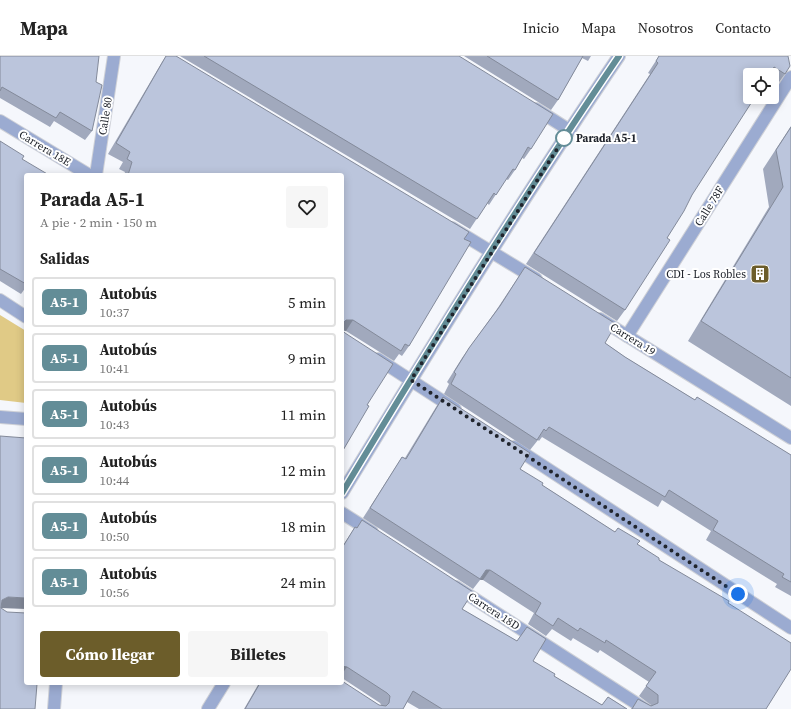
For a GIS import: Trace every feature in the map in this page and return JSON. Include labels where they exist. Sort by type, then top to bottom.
[{"type":"street","name":"Calle 80","points":[[96,173],[114,56]]},
{"type":"street","points":[[344,490],[491,251],[619,56]]},
{"type":"street","name":"Calle 78F","points":[[627,336],[791,77]]},
{"type":"street","points":[[523,101],[569,130]]},
{"type":"street","name":"Carrera 18E","points":[[0,121],[86,173]]},
{"type":"street","points":[[444,223],[543,283]]},
{"type":"street","points":[[0,300],[24,316]]},
{"type":"street","name":"Carrera 19","points":[[588,312],[791,438]]},
{"type":"street","points":[[367,352],[464,415]]},
{"type":"street","points":[[0,417],[24,419]]},
{"type":"street","points":[[504,441],[791,628]]},
{"type":"street","points":[[344,514],[382,538]]},
{"type":"street","name":"Carrera 18D","points":[[447,581],[645,709]]},
{"type":"street","points":[[54,709],[56,685]]},
{"type":"street","points":[[208,709],[223,685]]},
{"type":"shaded area","points":[[0,315],[24,330],[24,403],[0,400]]},
{"type":"building","points":[[0,56],[99,56],[96,82],[102,85],[92,131],[60,112],[56,118],[2,87],[0,91]]},
{"type":"building","points":[[166,56],[176,56],[469,232],[464,239],[471,242],[409,346],[405,344],[401,351],[353,320],[346,320],[344,322],[344,173],[129,173],[132,162],[127,159],[130,152],[116,143]]},
{"type":"building","points":[[204,56],[459,56],[553,114],[531,149],[528,147],[515,170],[513,169],[496,195],[494,193],[477,219]]},
{"type":"building","points":[[487,56],[583,56],[558,100]]},
{"type":"building","points":[[659,56],[788,56],[790,66],[785,74],[779,70],[779,68],[774,67],[743,68],[743,104],[750,104],[692,195],[667,238],[670,240],[625,310],[534,253],[658,63],[656,61]]},
{"type":"building","name":"CDI - Los Robles","points":[[791,127],[791,378],[701,321],[783,187],[776,150]]},
{"type":"building","points":[[0,141],[24,156],[22,159],[46,173],[24,173],[24,283],[0,269]]},
{"type":"building","points":[[525,267],[616,324],[605,343],[695,400],[697,397],[791,455],[791,582],[782,577],[784,574],[713,530],[718,521],[669,490],[665,497],[549,427],[546,431],[544,429],[537,440],[451,384],[456,374],[454,372],[469,348],[500,306]]},
{"type":"building","points":[[344,332],[393,364],[367,405],[369,406],[344,449]]},
{"type":"building","points":[[443,397],[530,453],[520,469],[543,483],[542,485],[615,532],[618,528],[640,541],[637,544],[659,558],[659,560],[729,601],[728,603],[791,643],[791,669],[766,709],[632,709],[638,699],[651,706],[658,703],[658,695],[646,686],[656,672],[606,640],[605,643],[580,628],[578,631],[558,618],[553,626],[535,614],[541,603],[490,570],[486,570],[480,579],[370,508],[402,457],[406,459]]},
{"type":"building","points":[[0,436],[24,438],[24,598],[8,597],[2,600],[1,608],[7,612],[24,613],[24,685],[37,685],[35,709],[0,709]]},
{"type":"building","points":[[362,520],[473,592],[462,609],[517,641],[527,627],[546,639],[533,661],[555,674],[554,676],[602,705],[608,697],[627,709],[442,709],[413,691],[403,709],[245,709],[259,685],[344,685],[344,682],[379,705],[386,706],[389,703],[390,696],[387,693],[344,666],[344,545],[355,527],[357,528]]},
{"type":"bus line","name":"A5-1","points":[[344,490],[491,251],[619,56]]},
{"type":"place","name":"Parada A5-1","points":[[564,138]]},
{"type":"place","name":"CDI - Los Robles","points":[[760,274]]},
{"type":"route","points":[[564,138],[491,251],[411,380],[738,594]]}]
